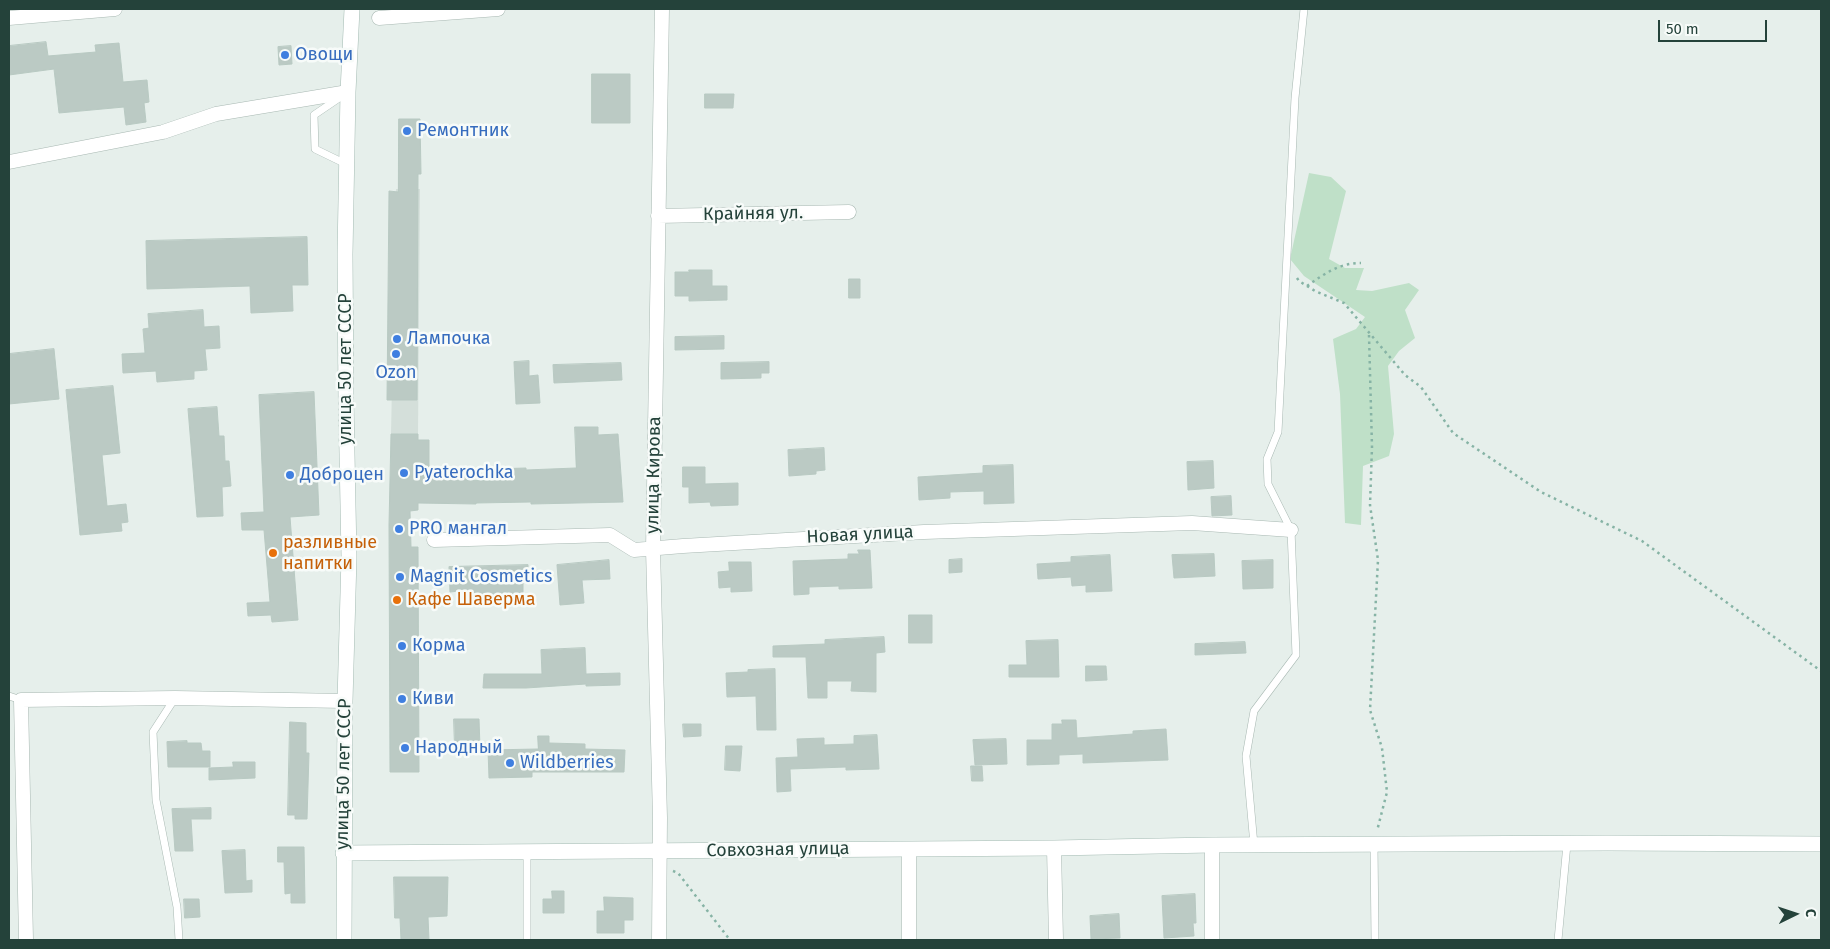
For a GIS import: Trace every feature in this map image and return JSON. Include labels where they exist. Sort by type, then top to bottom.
[{"type":"main road","name":"улица 50 лет СССР","points":[[344,940],[345,701],[349,558],[346,402],[347,164],[352,9]]},
{"type":"main road","name":"Совхозная улица","points":[[343,854],[1212,845],[1821,844]]},
{"type":"street","points":[[9,18],[115,9]]},
{"type":"street","points":[[379,18],[498,9]]},
{"type":"street","name":"улица Кирова","points":[[659,940],[660,851],[653,549],[662,9]]},
{"type":"street","points":[[9,162],[163,132],[216,114],[348,92]]},
{"type":"street","name":"Крайняя ул.","points":[[658,216],[848,212]]},
{"type":"street","name":"Новая улица","points":[[434,540],[610,536],[634,550],[924,532],[1172,524],[1291,530]]},
{"type":"street","points":[[26,940],[15,698],[345,701]]},
{"type":"street","points":[[1212,845],[1212,940]]},
{"type":"street","points":[[1054,848],[1056,940]]},
{"type":"street","points":[[909,849],[909,940]]},
{"type":"lane","points":[[1254,845],[1246,756],[1254,712],[1296,655],[1291,530],[1268,484],[1267,459],[1278,432],[1295,98],[1304,9]]},
{"type":"lane","points":[[347,164],[315,149],[314,115],[348,92]]},
{"type":"lane","points":[[175,698],[153,732],[156,800],[177,907],[179,940]]},
{"type":"lane","points":[[1374,844],[1375,940]]},
{"type":"lane","points":[[1558,940],[1567,844]]},
{"type":"lane","points":[[527,852],[527,940]]},
{"type":"path","points":[[1287,261],[1299,281],[1314,291],[1344,303],[1405,376],[1421,387],[1453,433],[1541,492],[1642,541],[1821,671]]},
{"type":"path","points":[[1307,286],[1328,271],[1348,263],[1361,263]]},
{"type":"path","points":[[1369,334],[1372,447],[1370,504],[1378,560],[1370,710],[1382,748],[1387,792],[1374,844]]},
{"type":"path","points":[[660,867],[678,873],[730,940]]},
{"type":"shaded area","points":[[396,189],[420,189],[418,434],[391,434]]},
{"type":"green space","points":[[1309,173],[1331,177],[1346,191],[1329,259],[1345,268],[1364,268],[1356,290],[1372,291],[1409,283],[1419,290],[1405,310],[1415,338],[1399,351],[1388,366],[1394,434],[1389,456],[1363,466],[1361,525],[1345,523],[1340,394],[1333,339],[1356,329],[1365,317],[1304,276],[1290,259]]},
{"type":"building","points":[[46,42],[48,56],[96,52],[95,45],[119,43],[123,82],[147,80],[149,102],[144,103],[146,122],[126,125],[124,107],[59,113],[54,69],[9,75],[9,46]]},
{"type":"building","name":"Овощи","points":[[291,46],[292,64],[279,65],[278,47]]},
{"type":"building","points":[[592,74],[630,74],[630,123],[592,123]]},
{"type":"building","points":[[705,94],[734,94],[733,108],[705,108]]},
{"type":"building","points":[[399,119],[420,119],[421,174],[418,174],[417,400],[387,400],[389,191],[398,192]]},
{"type":"building","points":[[307,237],[308,285],[292,285],[293,311],[251,313],[250,286],[147,289],[146,241]]},
{"type":"building","points":[[689,270],[712,270],[712,286],[727,286],[727,300],[689,301],[689,296],[675,296],[675,272],[689,272]]},
{"type":"building","points":[[849,279],[860,279],[860,298],[849,298]]},
{"type":"building","points":[[203,310],[204,327],[219,326],[220,348],[205,349],[207,370],[194,371],[194,379],[157,382],[156,371],[123,373],[122,354],[145,353],[143,329],[149,328],[148,314]]},
{"type":"building","points":[[724,336],[724,349],[675,350],[675,337]]},
{"type":"building","points":[[54,349],[59,399],[9,404],[9,354]]},
{"type":"building","points":[[529,361],[529,376],[538,375],[540,403],[516,404],[514,362]]},
{"type":"building","points":[[769,362],[769,373],[761,373],[761,378],[721,379],[721,363]]},
{"type":"building","points":[[621,363],[622,380],[554,383],[553,365]]},
{"type":"building","points":[[113,386],[120,453],[102,455],[107,506],[126,504],[128,522],[121,523],[122,531],[80,535],[66,390]]},
{"type":"building","points":[[314,392],[319,515],[290,517],[298,620],[272,622],[271,615],[248,616],[247,603],[270,602],[264,530],[242,530],[241,513],[264,512],[259,395]]},
{"type":"building","points":[[217,407],[219,436],[224,436],[225,461],[229,461],[231,486],[222,487],[223,516],[197,517],[188,409]]},
{"type":"building","points":[[575,427],[598,427],[598,435],[618,434],[623,502],[531,504],[531,502],[476,504],[418,503],[418,510],[410,511],[411,547],[418,547],[419,772],[390,772],[389,525],[391,434],[418,434],[418,440],[429,440],[429,467],[438,467],[438,474],[468,474],[467,480],[493,481],[492,469],[576,468]]},
{"type":"building","points":[[824,448],[825,470],[816,471],[816,474],[789,476],[788,450]]},
{"type":"building","points":[[1213,461],[1214,488],[1188,490],[1187,462]]},
{"type":"building","points":[[1013,465],[1014,503],[984,504],[984,491],[950,492],[950,498],[919,500],[918,477],[983,473],[983,466]]},
{"type":"building","points":[[683,467],[705,467],[705,484],[738,483],[738,505],[711,506],[710,502],[689,503],[689,487],[683,487]]},
{"type":"building","points":[[1231,496],[1232,515],[1212,516],[1211,497]]},
{"type":"building","points":[[858,550],[870,550],[872,588],[839,589],[839,586],[809,587],[809,594],[794,595],[793,561],[848,559],[848,554],[859,554]]},
{"type":"building","points":[[1214,554],[1215,576],[1174,578],[1172,555]]},
{"type":"building","points":[[1110,555],[1112,591],[1086,592],[1086,585],[1072,586],[1071,577],[1038,579],[1037,564],[1071,562],[1071,557]]},
{"type":"building","points":[[962,559],[962,572],[949,573],[949,560]]},
{"type":"building","points":[[609,560],[610,579],[582,580],[584,603],[560,605],[557,565]]},
{"type":"building","points":[[1273,560],[1273,588],[1243,589],[1242,561]]},
{"type":"building","points":[[729,562],[751,562],[752,591],[731,592],[731,587],[719,588],[718,572],[729,571]]},
{"type":"building","points":[[528,565],[528,581],[523,581],[523,598],[459,599],[459,591],[450,592],[449,567]]},
{"type":"building","points":[[909,615],[932,615],[932,643],[909,643]]},
{"type":"building","points":[[884,637],[885,652],[876,653],[876,692],[851,691],[852,681],[827,681],[827,698],[808,698],[806,657],[773,657],[773,646],[825,644],[825,640]]},
{"type":"building","points":[[1058,640],[1059,677],[1009,677],[1009,665],[1027,665],[1026,641]]},
{"type":"building","points":[[1245,642],[1246,653],[1195,655],[1195,644]]},
{"type":"building","points":[[585,648],[586,674],[620,673],[620,685],[586,686],[586,684],[526,688],[483,688],[484,674],[542,674],[541,650]]},
{"type":"building","points":[[1086,666],[1106,666],[1107,680],[1086,681]]},
{"type":"building","points":[[775,669],[776,730],[757,730],[756,696],[727,697],[726,673]]},
{"type":"building","points":[[454,719],[479,719],[480,747],[455,748]]},
{"type":"building","points":[[1062,720],[1076,720],[1077,738],[1133,734],[1133,731],[1166,729],[1168,760],[1083,763],[1083,754],[1059,755],[1059,764],[1027,765],[1027,740],[1052,740],[1052,724],[1062,724]]},
{"type":"building","points":[[290,722],[306,723],[306,753],[309,753],[307,819],[295,819],[295,815],[288,815]]},
{"type":"building","points":[[683,724],[701,724],[701,736],[684,737]]},
{"type":"building","points":[[877,735],[879,769],[846,770],[846,767],[790,769],[791,791],[777,792],[776,758],[798,757],[797,739],[824,738],[824,745],[854,744],[854,736]]},
{"type":"building","points":[[538,736],[549,736],[549,743],[585,744],[585,749],[625,750],[624,772],[532,772],[532,777],[489,778],[488,750],[538,749]]},
{"type":"building","points":[[1006,739],[1007,764],[975,765],[973,740]]},
{"type":"building","points":[[187,741],[187,743],[201,743],[202,751],[210,751],[210,767],[168,767],[167,742]]},
{"type":"building","points":[[726,746],[742,746],[740,771],[725,770]]},
{"type":"building","points":[[233,762],[255,762],[255,778],[209,780],[209,768],[233,767]]},
{"type":"building","points":[[971,766],[982,766],[983,781],[972,781]]},
{"type":"building","points":[[211,808],[211,819],[191,819],[193,851],[175,851],[172,809]]},
{"type":"building","points":[[278,847],[304,847],[305,903],[291,903],[291,893],[285,894],[284,862],[278,862]]},
{"type":"building","points":[[245,850],[246,881],[252,880],[252,892],[225,893],[222,851]]},
{"type":"building","points":[[394,877],[448,877],[447,916],[428,917],[429,940],[401,940],[400,918],[395,918]]},
{"type":"building","points":[[552,891],[564,891],[564,913],[543,913],[543,899],[552,899]]},
{"type":"building","points":[[1195,894],[1196,923],[1193,923],[1194,936],[1164,938],[1162,896]]},
{"type":"building","points":[[604,897],[633,898],[633,920],[624,920],[624,933],[597,933],[597,911],[604,911]]},
{"type":"building","points":[[184,899],[199,899],[200,917],[185,918]]},
{"type":"building","points":[[1119,914],[1120,938],[1091,939],[1090,916]]},
{"type":"place","name":"Овощи","points":[[285,55]]},
{"type":"place","name":"Ремонтник","points":[[407,131]]},
{"type":"place","name":"Лампочка","points":[[397,339]]},
{"type":"place","name":"Ozon","points":[[396,354]]},
{"type":"place","name":"Pyaterochka","points":[[404,473]]},
{"type":"place","name":"Доброцен","points":[[290,475]]},
{"type":"place","name":"PRO мангал","points":[[399,529]]},
{"type":"place","name":"разливные напитки","points":[[273,553]]},
{"type":"place","name":"Magnit Cosmetics","points":[[400,577]]},
{"type":"place","name":"Кафе Шаверма","points":[[397,600]]},
{"type":"place","name":"Корма","points":[[402,646]]},
{"type":"place","name":"Киви","points":[[402,699]]},
{"type":"place","name":"Народный","points":[[405,748]]},
{"type":"place","name":"Wildberries","points":[[510,763]]}]
